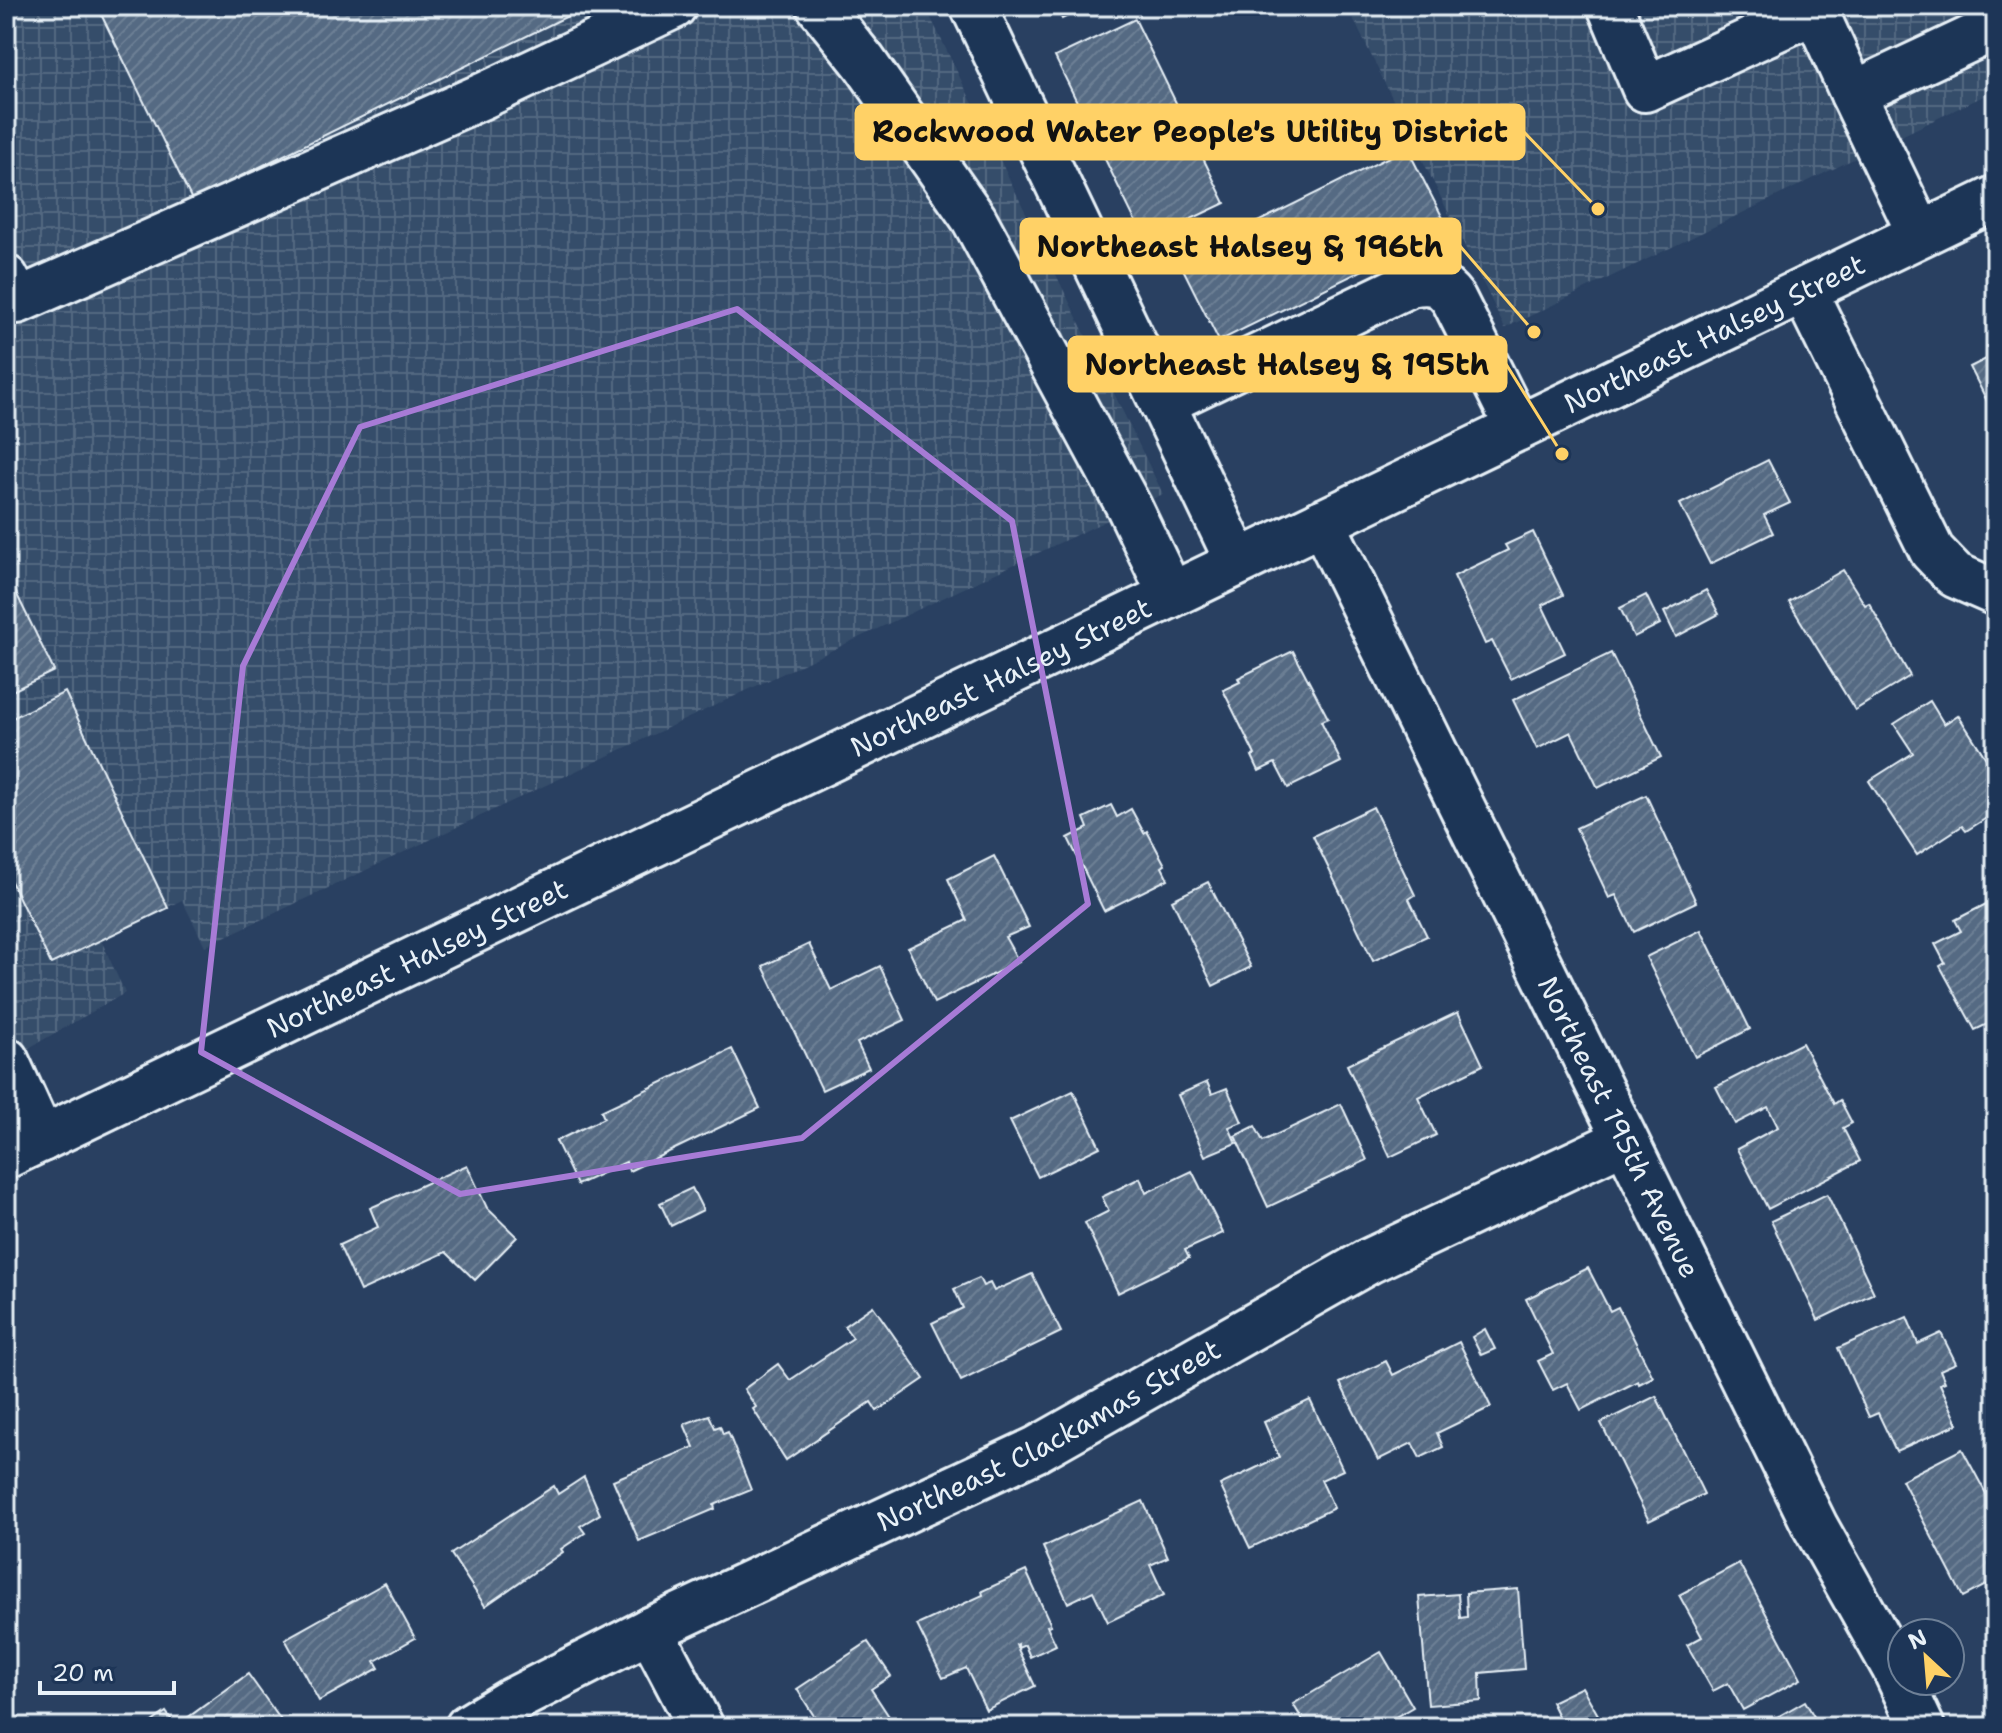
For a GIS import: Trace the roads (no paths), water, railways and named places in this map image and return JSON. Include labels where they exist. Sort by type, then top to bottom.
[{"type":"street","points":[[6,278],[17,301],[485,95],[674,6]]},
{"type":"street","points":[[819,6],[864,62],[974,219],[1129,507],[1171,595]]},
{"type":"street","points":[[973,6],[1238,562]]},
{"type":"street","points":[[1610,6],[1645,89],[1814,8],[1920,234]]},
{"type":"street","points":[[1853,94],[1996,27]]},
{"type":"street","name":"Northeast Halsey Street","points":[[24,1147],[1996,198]]},
{"type":"street","points":[[1162,403],[1410,284],[1428,280],[1443,285],[1454,300],[1518,428]]},
{"type":"street","points":[[1804,291],[1932,551],[1955,575],[1996,593]]},
{"type":"street","name":"Northeast 195th Avenue","points":[[1322,522],[1815,1526],[1894,1667],[1922,1727]]},
{"type":"street","points":[[6,1060],[24,1147]]},
{"type":"street","name":"Northeast Clackamas Street","points":[[468,1727],[511,1701],[650,1630],[1037,1449],[1369,1261],[1625,1140]]},
{"type":"street","points":[[650,1630],[701,1727]]},
{"type":"place","name":"Rockwood Water People's Utility District","points":[[1598,209]]},
{"type":"place","name":"Northeast Halsey & 196th","points":[[1534,332]]},
{"type":"place","name":"Northeast Halsey & 195th","points":[[1562,454]]}]
